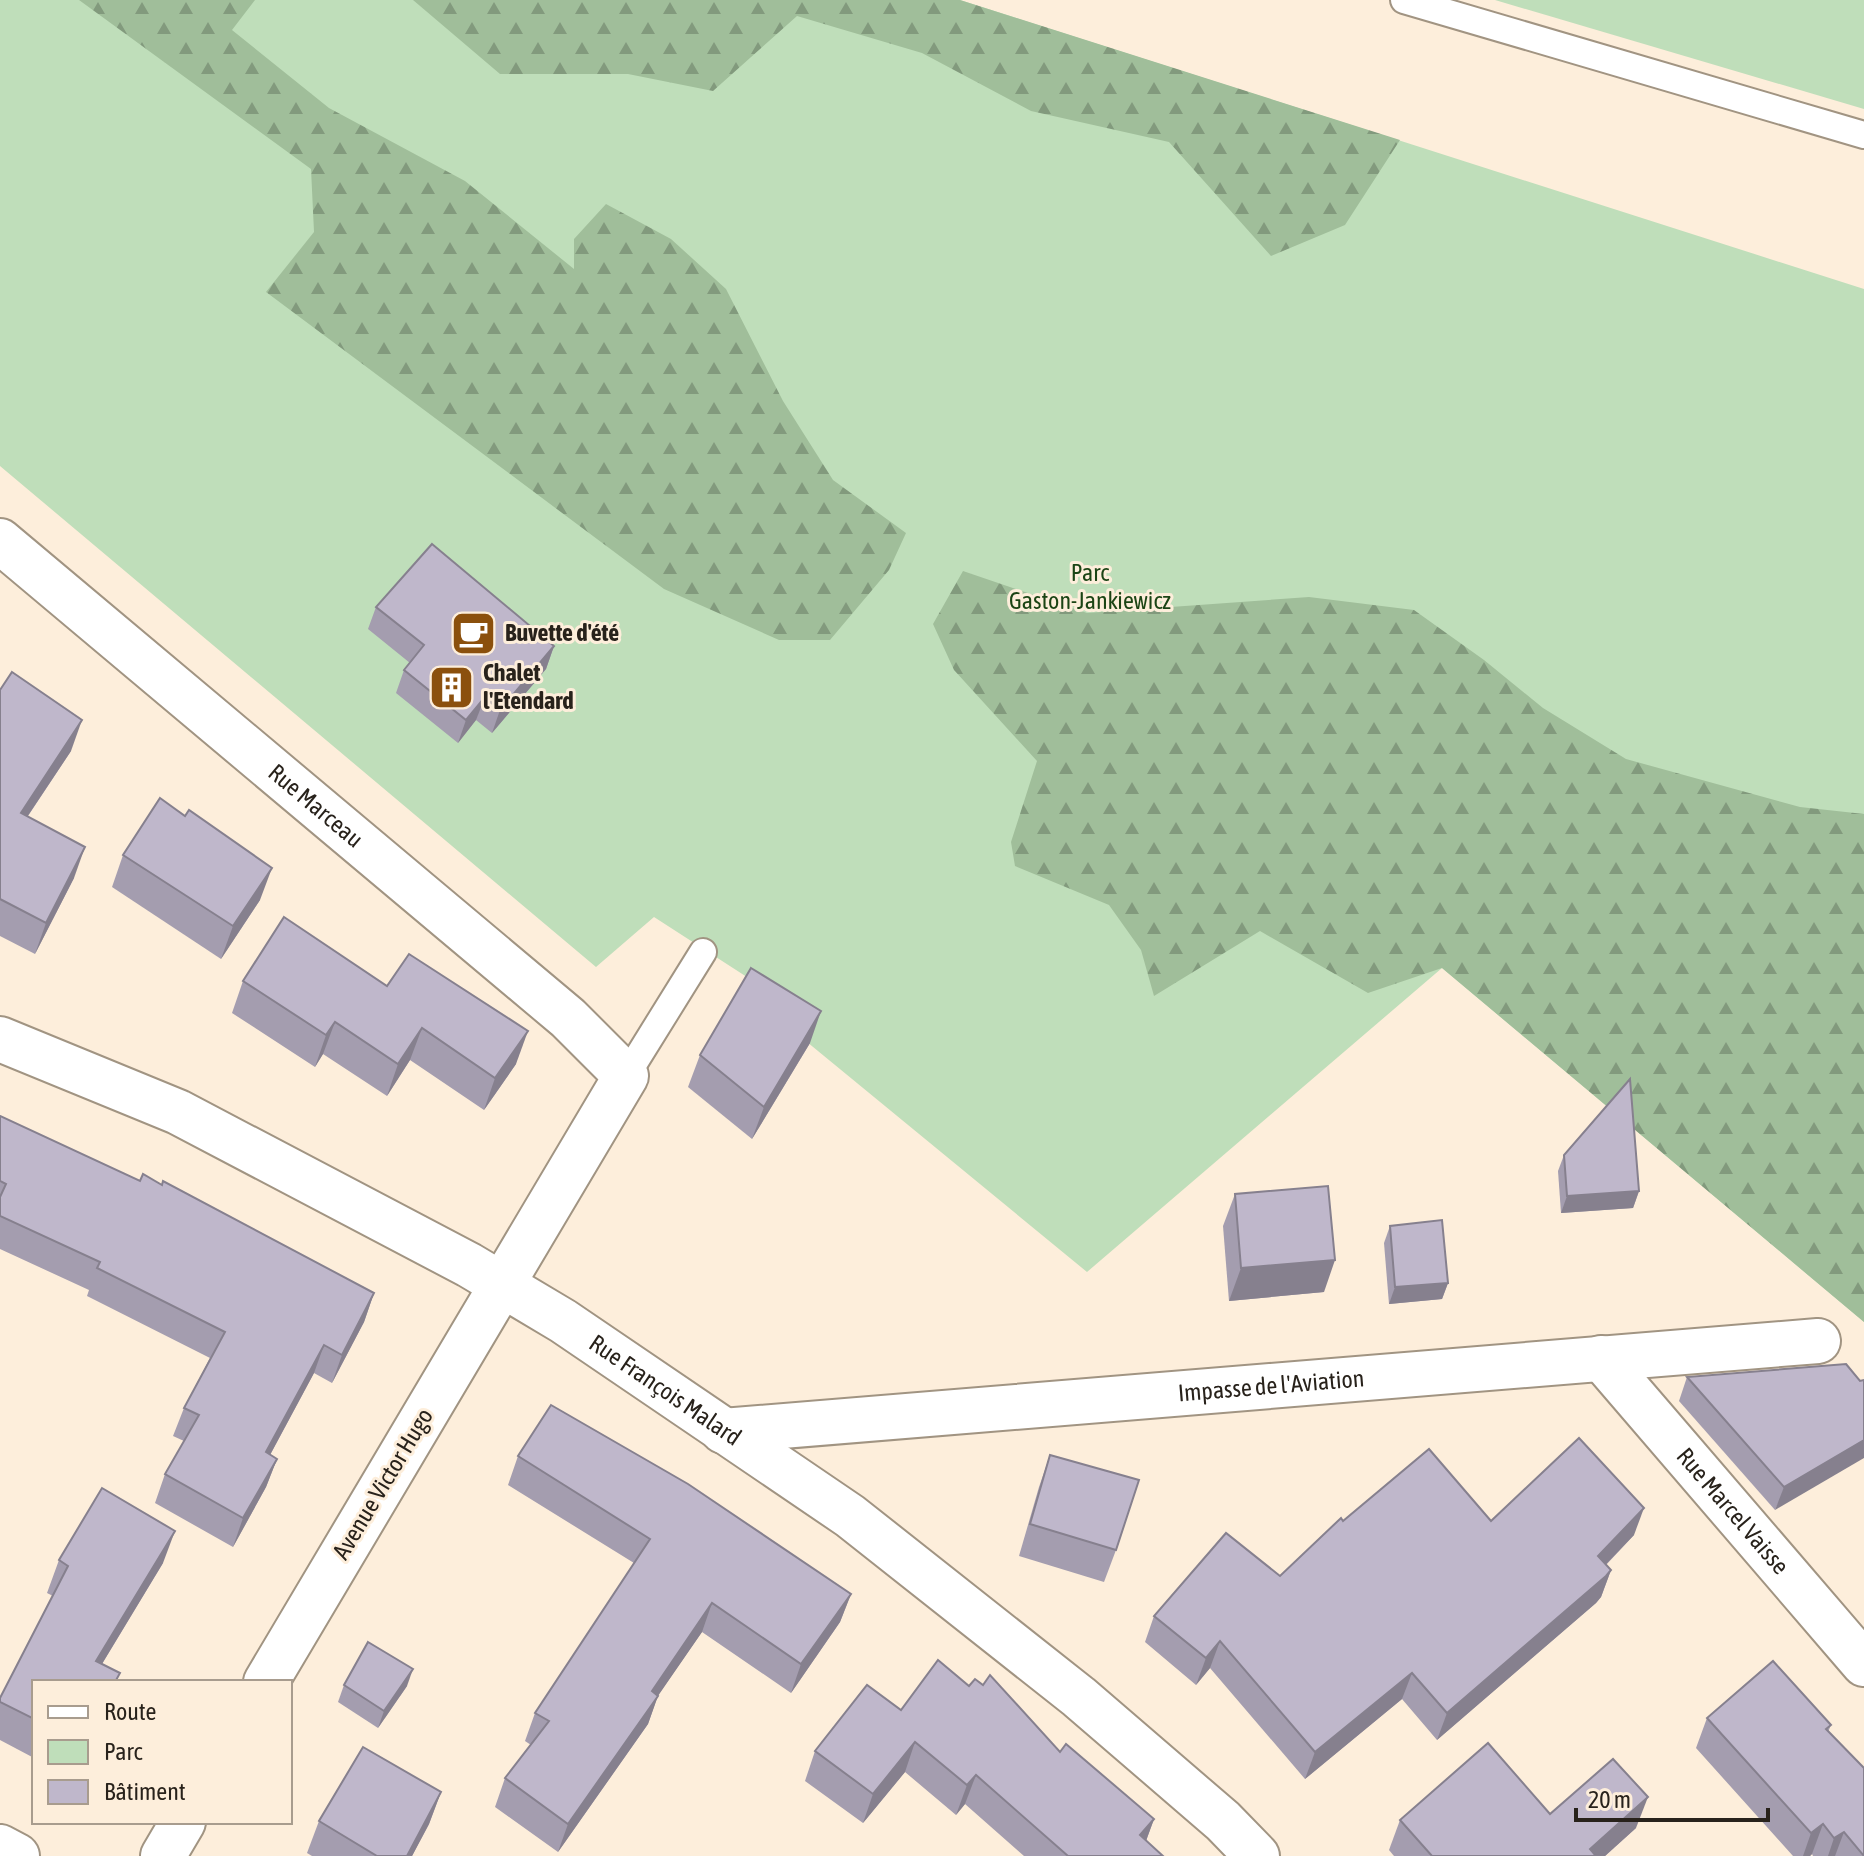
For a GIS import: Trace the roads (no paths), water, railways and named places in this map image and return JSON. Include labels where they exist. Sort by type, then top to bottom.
[{"type":"street","name":"Rue Marceau","points":[[0,541],[568,1018],[626,1076]]},
{"type":"street","name":"Rue François Malard","points":[[0,1039],[178,1112],[563,1321],[850,1516],[1079,1697],[1223,1821],[1257,1856]]},
{"type":"street","name":"Avenue Victor Hugo","points":[[267,1680],[626,1076]]},
{"type":"street","name":"Impasse de l'Aviation","points":[[723,1431],[1818,1341]]},
{"type":"street","name":"Rue Marcel Vaisse","points":[[1601,1358],[1864,1664]]},
{"type":"street","points":[[163,1856],[182,1824]]},
{"type":"street","points":[[0,1847],[17,1856]]},
{"type":"lane","points":[[1404,0],[1864,135]]},
{"type":"lane","points":[[626,1076],[703,952]]},
{"type":"place","name":"Buvette d'été","points":[[474,633]]},
{"type":"place","name":"Chalet l'Etendard","points":[[452,687]]},
{"type":"park label","name":"Parc Gaston-Jankiewicz","points":[[1090,587]]}]
